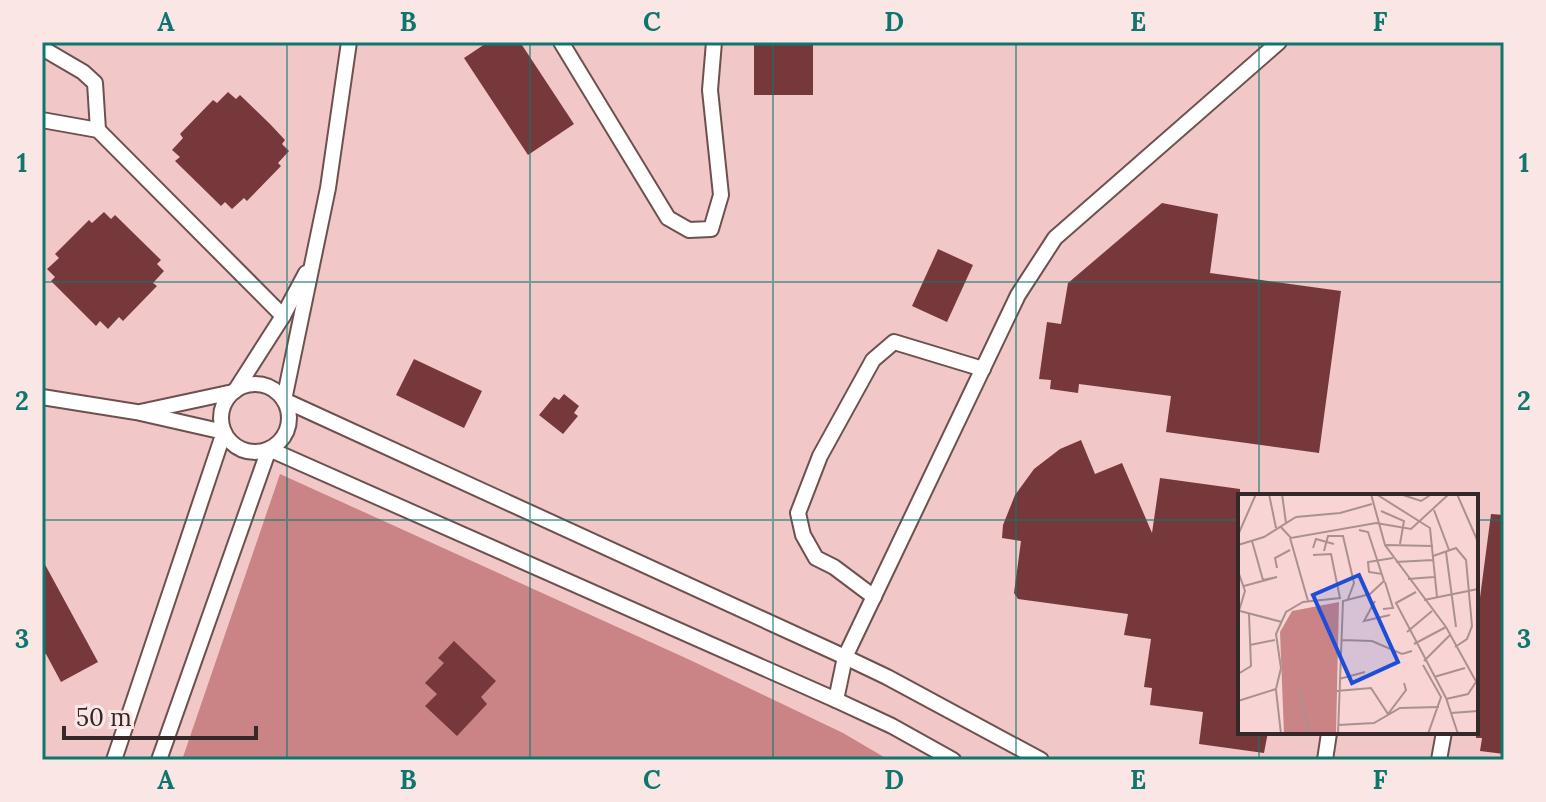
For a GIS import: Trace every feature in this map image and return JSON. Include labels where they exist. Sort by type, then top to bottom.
[{"type":"lane","points":[[284,400],[328,188],[349,42]]},
{"type":"lane","points":[[561,42],[668,218],[689,230],[711,229],[721,195],[710,90],[714,42]]},
{"type":"lane","points":[[836,700],[845,657],[1018,295],[1055,238],[1279,42]]},
{"type":"lane","points":[[42,48],[83,72],[95,83],[98,130]]},
{"type":"lane","points":[[42,120],[98,130],[283,316]]},
{"type":"lane","points":[[136,412],[234,391],[243,386],[266,386],[276,391],[289,411],[285,434],[278,443],[259,452],[238,447],[224,432],[222,410],[226,400],[234,391],[283,316],[314,258]]},
{"type":"lane","points":[[874,597],[834,567],[816,558],[803,535],[798,513],[820,456],[873,360],[894,342],[983,369]]},
{"type":"lane","points":[[42,397],[136,412],[224,432]]},
{"type":"lane","points":[[284,400],[845,657],[1041,760]]},
{"type":"lane","points":[[114,760],[224,432]]},
{"type":"lane","points":[[269,449],[836,700],[892,726],[953,760]]},
{"type":"lane","points":[[159,760],[269,449]]},
{"type":"lane","points":[[1325,760],[1329,734]]},
{"type":"lane","points":[[1439,760],[1444,734]]},
{"type":"shaded area","points":[[42,42],[1504,42],[1504,760],[42,760]]},
{"type":"shaded area","points":[[280,474],[690,660],[843,733],[889,760],[182,760]]},
{"type":"building","points":[[488,42],[520,42],[574,124],[528,155],[464,58]]},
{"type":"building","points":[[754,42],[813,42],[813,95],[754,95]]},
{"type":"building","points":[[228,92],[236,99],[240,95],[270,124],[285,140],[282,144],[289,151],[278,163],[281,166],[247,201],[244,198],[232,209],[225,202],[221,206],[175,161],[180,157],[172,150],[183,138],[180,134],[213,100],[217,103]]},
{"type":"building","points":[[1162,203],[1218,214],[1210,273],[1341,291],[1319,453],[1166,432],[1171,396],[1079,384],[1078,393],[1050,389],[1051,380],[1039,379],[1047,322],[1061,324],[1068,283]]},
{"type":"building","points":[[104,212],[111,219],[115,215],[161,260],[157,264],[164,271],[153,283],[157,286],[123,321],[119,317],[108,329],[100,321],[96,326],[51,281],[55,277],[47,269],[59,258],[55,254],[89,220],[92,223]]},
{"type":"building","points":[[938,249],[973,265],[947,322],[912,306]]},
{"type":"building","points":[[414,359],[482,391],[464,428],[396,395]]},
{"type":"building","points":[[564,394],[579,406],[574,413],[578,416],[563,434],[539,415],[554,397],[559,400]]},
{"type":"building","points":[[1081,440],[1095,474],[1122,463],[1152,533],[1160,478],[1240,489],[1238,734],[1268,734],[1264,753],[1199,744],[1203,712],[1150,705],[1152,688],[1144,687],[1151,639],[1124,635],[1128,614],[1018,599],[1014,593],[1021,541],[1002,538],[1003,525],[1015,495],[1034,469],[1060,449]]},
{"type":"building","points":[[1491,514],[1504,515],[1504,754],[1480,751],[1482,738],[1476,738],[1478,613]]},
{"type":"building","points":[[42,559],[98,662],[61,682],[46,654],[42,654]]},
{"type":"building","points":[[454,641],[496,681],[481,697],[487,704],[457,736],[425,706],[437,694],[425,683],[444,663],[438,658]]}]
